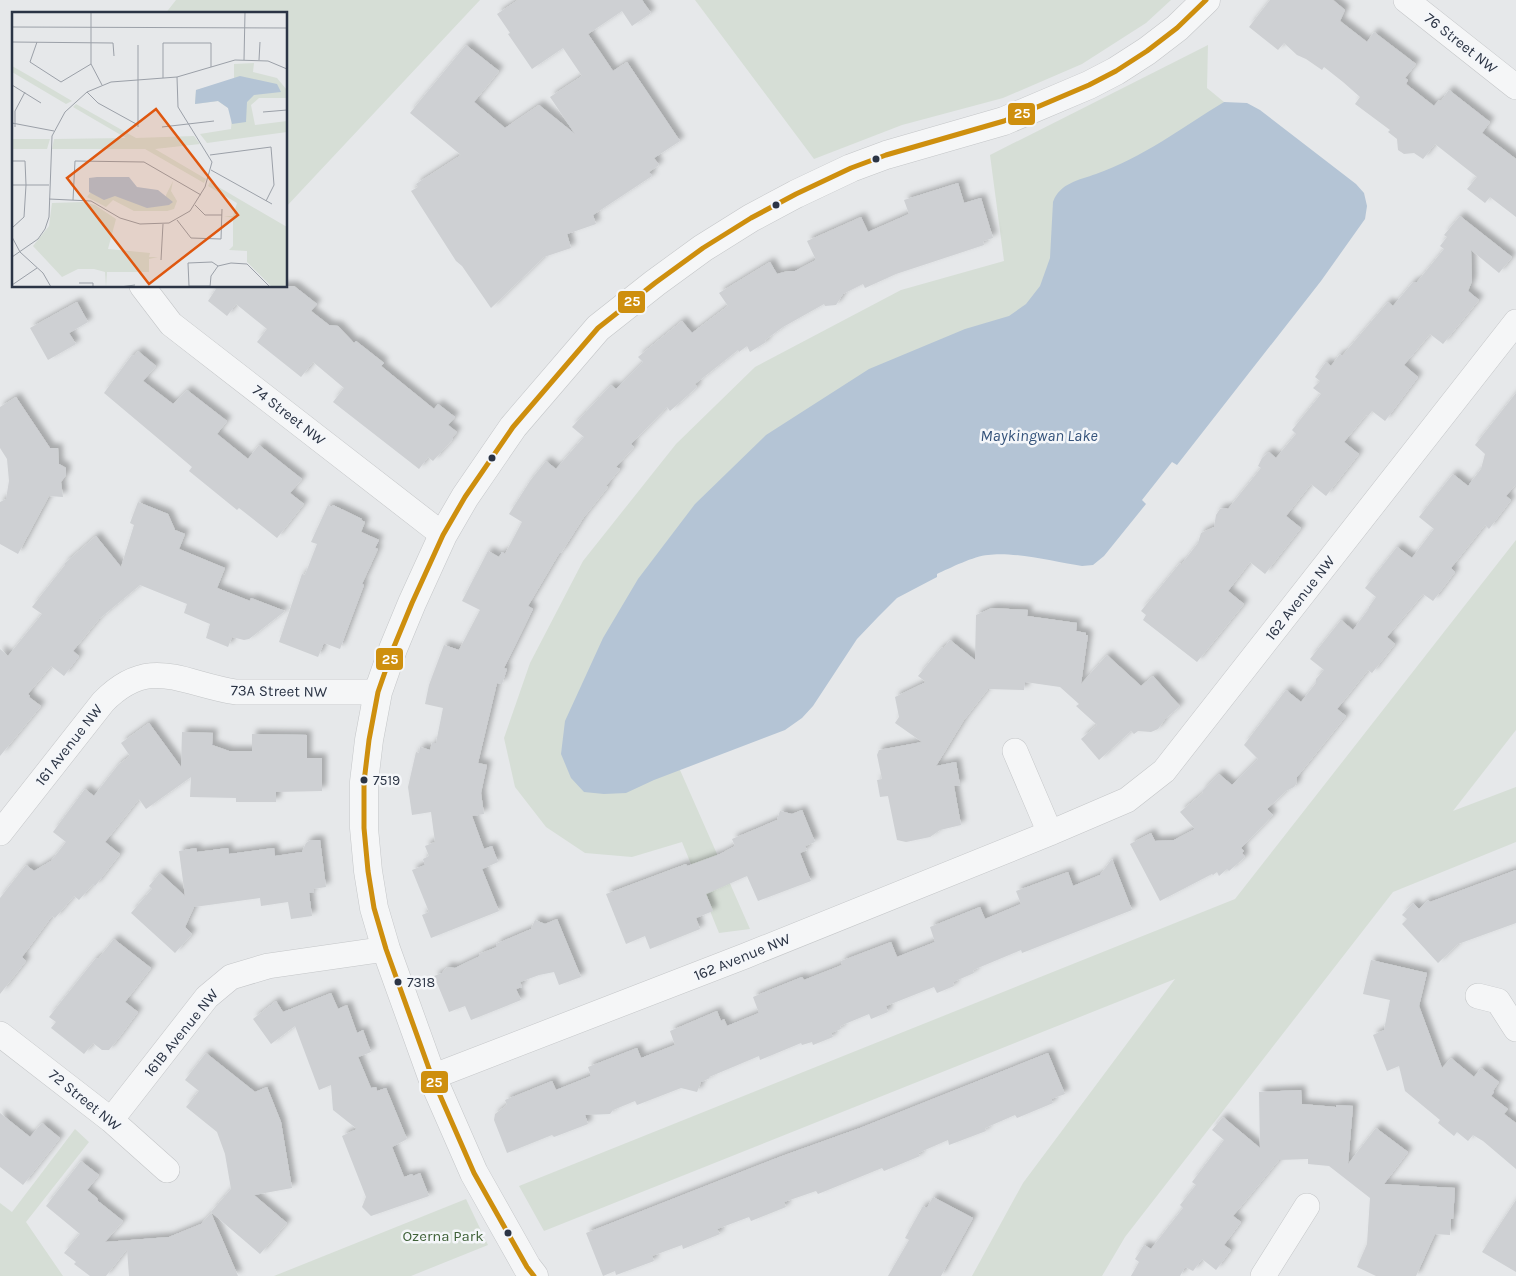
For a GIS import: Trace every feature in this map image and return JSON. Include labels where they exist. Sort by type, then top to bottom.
[{"type":"street","points":[[534,1276],[527,1267],[474,1173],[432,1077],[386,949],[374,908],[368,871],[364,828],[364,782],[369,740],[378,692],[412,603],[443,535],[484,468],[513,428],[598,328],[703,248],[751,218],[851,168],[886,155],[1004,122],[1090,85],[1147,51],[1177,28],[1206,0]]},
{"type":"street","name":"76 Street NW","points":[[1406,0],[1516,87]]},
{"type":"street","name":"74 Street NW","points":[[144,288],[171,324],[443,535]]},
{"type":"street","name":"162 Avenue NW","points":[[432,1077],[736,960],[1127,800],[1164,771],[1516,322]]},
{"type":"street","name":"73A Street NW","points":[[151,674],[175,677],[236,692],[378,692]]},
{"type":"street","name":"161 Avenue NW","points":[[0,832],[103,702],[122,685],[151,674]]},
{"type":"street","points":[[1016,751],[1050,833]]},
{"type":"street","name":"161B Avenue NW","points":[[111,1120],[208,997],[231,977],[268,966],[386,949]]},
{"type":"street","points":[[1497,996],[1516,1028]]},
{"type":"street","name":"72 Street NW","points":[[0,1034],[111,1120],[167,1170]]},
{"type":"street","points":[[1263,1276],[1307,1206]]},
{"type":"green space","points":[[176,0],[480,0],[288,205],[288,12],[167,12]]},
{"type":"green space","points":[[695,0],[1171,0],[1146,23],[1082,64],[1003,98],[902,125],[814,159]]},
{"type":"green space","points":[[1208,45],[1207,88],[1224,102],[1100,206],[1053,304],[607,718],[680,770],[750,929],[719,933],[682,842],[632,857],[585,853],[546,827],[515,787],[504,738],[530,663],[583,561],[676,444],[755,367],[901,290],[1004,261],[990,155]]},
{"type":"green space","points":[[1516,540],[1516,730],[1453,811],[1516,787],[1516,842],[1393,892],[1125,1237],[1102,1276],[972,1276],[1023,1183],[1175,979],[544,1231],[519,1186],[1235,899]]},
{"type":"green space","points":[[75,1129],[89,1142],[26,1222],[63,1276],[0,1276],[0,1203],[12,1212]]},
{"type":"green space","name":"Ozerna Park","points":[[466,1199],[488,1245],[411,1276],[274,1276]]},
{"type":"water","name":"Maykingwan Lake","points":[[1224,102],[1247,103],[1260,110],[1356,184],[1364,193],[1367,206],[1365,219],[1321,281],[1177,465],[1172,462],[1142,500],[1146,504],[1104,556],[1093,565],[1082,566],[1009,554],[998,554],[982,556],[948,569],[937,574],[937,577],[897,598],[857,639],[813,706],[802,718],[785,730],[654,780],[626,793],[604,794],[584,792],[571,778],[561,754],[565,721],[603,638],[638,579],[695,504],[766,435],[869,369],[965,329],[1009,316],[1026,304],[1040,286],[1050,258],[1053,202],[1060,190],[1071,183],[1130,160]]},
{"type":"building","points":[[518,0],[642,0],[651,13],[632,26],[622,11],[588,34],[613,71],[627,62],[680,141],[654,158],[659,165],[649,172],[652,176],[593,215],[596,224],[567,234],[571,248],[544,257],[491,308],[462,266],[456,261],[411,191],[418,187],[416,184],[461,155],[410,113],[466,45],[499,71],[474,102],[505,128],[539,105],[575,134],[550,97],[582,76],[563,48],[532,69],[497,14]]},
{"type":"building","points":[[1270,0],[1333,0],[1345,10],[1340,21],[1367,42],[1374,32],[1416,64],[1405,78],[1408,80],[1406,84],[1434,106],[1439,100],[1441,101],[1449,90],[1490,122],[1482,133],[1516,159],[1516,217],[1490,197],[1485,203],[1467,189],[1477,177],[1435,144],[1423,159],[1414,153],[1404,154],[1398,150],[1397,139],[1388,132],[1390,130],[1355,104],[1360,97],[1343,82],[1324,67],[1322,70],[1297,55],[1284,43],[1278,50],[1249,27]]},
{"type":"building","points":[[958,183],[964,203],[981,198],[993,238],[983,241],[984,245],[896,274],[865,288],[863,284],[843,294],[836,305],[825,306],[824,304],[783,327],[765,340],[766,342],[750,352],[747,346],[739,352],[738,350],[695,384],[697,387],[670,411],[667,407],[631,444],[634,447],[616,467],[620,469],[560,552],[528,606],[533,609],[504,668],[507,669],[502,684],[497,683],[478,763],[487,765],[481,793],[484,814],[472,816],[484,849],[492,846],[498,862],[482,869],[499,911],[431,938],[422,915],[429,912],[412,870],[425,865],[423,859],[429,856],[425,846],[435,842],[431,812],[412,815],[408,787],[416,752],[419,753],[420,747],[430,750],[432,743],[436,743],[443,708],[425,704],[429,685],[444,645],[459,650],[480,610],[462,601],[488,551],[499,557],[502,552],[505,554],[522,522],[509,514],[530,481],[546,461],[556,469],[584,437],[572,427],[611,385],[616,389],[643,362],[638,357],[682,321],[692,333],[728,306],[719,293],[770,262],[777,274],[795,271],[816,260],[807,241],[861,217],[868,232],[909,214],[904,200]]},
{"type":"building","points":[[1460,216],[1512,257],[1499,273],[1471,250],[1472,281],[1468,291],[1479,300],[1443,344],[1430,334],[1404,365],[1418,377],[1385,421],[1372,411],[1368,416],[1366,415],[1344,442],[1359,454],[1326,496],[1311,484],[1286,516],[1301,528],[1265,574],[1250,562],[1228,591],[1244,604],[1197,662],[1143,620],[1146,615],[1141,611],[1198,543],[1201,533],[1214,527],[1216,515],[1220,509],[1228,509],[1261,468],[1258,466],[1262,458],[1269,452],[1276,458],[1296,434],[1292,430],[1321,394],[1313,388],[1320,381],[1315,377],[1326,362],[1331,366],[1340,354],[1342,356],[1388,302],[1393,306],[1413,282],[1417,282],[1444,249],[1440,246],[1447,237],[1444,235]]},
{"type":"building","points":[[288,286],[294,286],[317,304],[311,311],[329,325],[338,326],[354,343],[356,341],[384,363],[381,366],[434,409],[438,404],[455,417],[448,425],[457,432],[453,439],[433,461],[428,457],[419,469],[333,402],[344,388],[313,362],[301,377],[257,342],[267,329],[236,304],[227,316],[208,301],[216,289],[288,288]]},
{"type":"building","points":[[77,302],[88,322],[69,333],[76,344],[48,360],[30,328]]},
{"type":"building","points":[[138,351],[156,366],[143,381],[173,404],[187,390],[227,421],[217,434],[248,459],[259,445],[302,479],[290,493],[304,504],[277,538],[239,508],[237,510],[189,471],[192,467],[104,393],[132,355],[134,356]]},
{"type":"building","points":[[1516,393],[1516,484],[1506,496],[1511,500],[1489,529],[1485,525],[1451,568],[1455,572],[1433,601],[1423,594],[1387,637],[1395,644],[1372,673],[1368,670],[1337,709],[1346,716],[1297,777],[1294,787],[1286,791],[1267,809],[1273,815],[1241,848],[1244,851],[1242,853],[1245,857],[1229,871],[1227,869],[1219,876],[1217,872],[1212,874],[1160,901],[1130,844],[1151,833],[1155,841],[1174,840],[1195,829],[1180,812],[1203,793],[1202,791],[1219,774],[1232,785],[1258,759],[1244,745],[1286,690],[1301,702],[1316,683],[1316,679],[1324,670],[1310,659],[1341,620],[1353,630],[1376,597],[1365,588],[1397,547],[1412,558],[1434,529],[1419,517],[1453,474],[1468,486],[1481,469],[1485,454],[1475,445]]},
{"type":"building","points":[[16,397],[50,448],[58,448],[59,464],[66,468],[66,475],[61,482],[63,497],[49,496],[18,554],[0,544],[0,502],[6,499],[9,481],[7,459],[0,448],[0,407]]},
{"type":"building","points":[[138,502],[168,514],[175,530],[185,534],[179,549],[225,568],[217,588],[250,601],[251,598],[285,611],[249,639],[244,640],[232,637],[228,647],[206,638],[210,624],[184,613],[187,604],[140,585],[99,619],[73,651],[79,656],[64,676],[51,666],[28,694],[29,697],[41,706],[0,756],[0,649],[8,656],[42,614],[32,607],[64,564],[96,536],[121,567],[134,525],[130,523]]},
{"type":"building","points":[[328,505],[332,507],[333,505],[362,519],[365,522],[361,532],[379,540],[375,548],[378,549],[362,584],[364,585],[340,649],[324,643],[318,657],[279,642],[302,574],[305,575],[317,544],[311,542]]},
{"type":"building","points":[[992,608],[1028,610],[1027,616],[1077,623],[1076,631],[1088,635],[1081,684],[1107,655],[1141,686],[1153,676],[1180,706],[1165,719],[1158,729],[1151,732],[1138,731],[1134,734],[1131,731],[1099,760],[1081,739],[1097,725],[1076,706],[1079,704],[1060,687],[1025,682],[1024,690],[988,689],[964,720],[936,766],[956,762],[960,785],[954,786],[961,825],[940,830],[930,837],[906,842],[897,840],[888,796],[880,797],[877,780],[882,779],[877,755],[879,750],[922,742],[895,723],[899,717],[895,697],[926,682],[918,676],[950,640],[975,660],[976,615]]},
{"type":"building","points":[[149,723],[181,767],[182,732],[213,733],[212,745],[229,751],[252,751],[252,734],[307,735],[307,758],[322,758],[322,791],[276,792],[276,802],[236,802],[236,798],[190,797],[191,777],[146,809],[139,799],[105,842],[120,854],[95,886],[93,884],[79,900],[74,896],[55,918],[52,916],[22,957],[26,961],[0,994],[0,898],[26,865],[34,871],[51,861],[66,842],[53,832],[85,789],[94,796],[118,765],[130,756],[121,743]]},
{"type":"building","points":[[802,810],[815,842],[805,846],[807,850],[800,853],[811,881],[758,901],[747,876],[706,894],[713,911],[696,918],[700,929],[650,949],[645,936],[626,944],[606,894],[686,864],[687,866],[720,854],[735,846],[732,839],[777,820],[780,811],[792,814]]},
{"type":"building","points":[[311,840],[320,840],[326,887],[313,889],[314,892],[309,893],[312,916],[291,919],[288,902],[261,906],[260,898],[194,907],[185,927],[192,934],[175,953],[131,913],[152,889],[149,886],[160,873],[185,896],[179,851],[196,848],[197,852],[228,848],[229,854],[274,848],[275,856],[302,852],[306,843]]},
{"type":"building","points":[[1112,859],[1132,910],[1022,953],[1021,950],[973,970],[974,973],[953,982],[954,986],[937,993],[934,987],[886,1006],[888,1012],[871,1019],[869,1014],[840,1026],[841,1029],[831,1033],[833,1037],[813,1045],[812,1042],[802,1045],[801,1043],[760,1060],[759,1056],[709,1077],[701,1082],[697,1092],[681,1088],[637,1105],[635,1101],[613,1110],[610,1114],[585,1115],[588,1124],[554,1137],[552,1135],[507,1153],[494,1120],[495,1114],[507,1105],[505,1100],[552,1081],[556,1090],[591,1076],[588,1067],[637,1048],[641,1058],[675,1045],[670,1031],[717,1011],[721,1021],[724,1019],[727,1026],[759,1013],[753,997],[802,977],[804,980],[842,965],[841,961],[891,942],[897,957],[935,942],[930,927],[980,907],[985,919],[1021,904],[1016,891],[1068,872],[1073,886],[1100,875]]},
{"type":"building","points":[[1516,870],[1516,923],[1458,944],[1438,963],[1402,924],[1407,919],[1402,915],[1413,903],[1419,909],[1428,900],[1430,902]]},
{"type":"building","points":[[557,919],[581,977],[559,985],[554,972],[520,982],[522,987],[516,989],[521,1000],[471,1020],[465,1006],[449,1012],[434,976],[442,973],[447,967],[455,968],[480,956],[479,954],[497,947],[496,944],[531,929],[535,920],[545,924]]},
{"type":"building","points":[[114,939],[151,968],[125,1002],[138,1012],[121,1035],[109,1050],[102,1050],[93,1043],[84,1054],[51,1028],[56,1022],[49,1017],[96,958],[98,959]]},
{"type":"building","points":[[1371,960],[1427,973],[1419,1006],[1442,1068],[1451,1058],[1474,1077],[1481,1068],[1499,1082],[1491,1096],[1508,1109],[1504,1114],[1516,1123],[1516,1169],[1473,1135],[1468,1141],[1457,1132],[1454,1136],[1438,1123],[1440,1120],[1405,1091],[1399,1066],[1387,1071],[1373,1035],[1384,1030],[1390,1000],[1363,994]]},
{"type":"building","points":[[331,993],[338,1009],[347,1005],[357,1033],[363,1030],[371,1052],[358,1057],[371,1088],[376,1087],[377,1091],[386,1088],[407,1139],[392,1147],[404,1177],[420,1173],[429,1196],[371,1216],[362,1207],[366,1197],[342,1136],[357,1129],[333,1110],[331,1085],[319,1090],[295,1026],[271,1044],[253,1019],[276,1001],[283,1012]]},
{"type":"building","points":[[206,1053],[255,1092],[267,1087],[281,1122],[292,1188],[254,1195],[287,1223],[260,1254],[211,1212],[231,1189],[225,1154],[217,1132],[186,1107],[199,1091],[185,1080]]},
{"type":"building","points":[[1048,1053],[1065,1094],[1051,1099],[1053,1103],[1017,1118],[1015,1115],[985,1128],[986,1131],[949,1145],[948,1140],[918,1153],[920,1156],[884,1171],[882,1168],[818,1194],[816,1191],[784,1202],[786,1207],[751,1221],[749,1217],[717,1229],[720,1234],[683,1249],[682,1245],[652,1256],[654,1261],[616,1275],[615,1271],[603,1276],[586,1233],[782,1156],[860,1128]]},
{"type":"building","points":[[1301,1090],[1302,1104],[1336,1107],[1336,1105],[1353,1106],[1348,1164],[1376,1128],[1408,1152],[1384,1184],[1455,1188],[1450,1235],[1435,1234],[1416,1276],[1376,1276],[1357,1267],[1367,1244],[1370,1198],[1329,1166],[1308,1164],[1308,1159],[1279,1160],[1233,1216],[1241,1222],[1224,1245],[1231,1250],[1216,1270],[1202,1259],[1193,1271],[1185,1267],[1180,1276],[1131,1276],[1139,1262],[1135,1259],[1144,1245],[1151,1249],[1183,1208],[1180,1205],[1196,1185],[1192,1182],[1224,1140],[1212,1130],[1223,1117],[1260,1148],[1259,1092]]},
{"type":"building","points":[[0,1113],[30,1137],[42,1123],[60,1138],[23,1185],[0,1167]]},
{"type":"building","points":[[81,1161],[99,1175],[87,1190],[123,1221],[105,1242],[169,1237],[201,1224],[211,1213],[238,1276],[129,1276],[127,1249],[106,1276],[90,1276],[74,1264],[76,1262],[64,1253],[80,1234],[46,1206]]},
{"type":"building","points":[[933,1197],[973,1218],[941,1276],[888,1276],[909,1240],[905,1238],[923,1206],[927,1208]]},
{"type":"building","points":[[1516,1200],[1516,1272],[1482,1252]]},
{"type":"transit line","name":"25","points":[[534,1276],[527,1267],[474,1173],[432,1077],[386,949],[374,908],[368,871],[364,828],[364,782],[369,740],[378,692],[412,603],[443,535],[465,497],[513,427],[598,328],[703,248],[751,218],[851,168],[886,155],[1004,121],[1089,85],[1116,71],[1147,51],[1177,28],[1206,0]]},
{"type":"place","name":"7519","points":[[364,780]]},
{"type":"place","name":"7318","points":[[398,982]]}]
